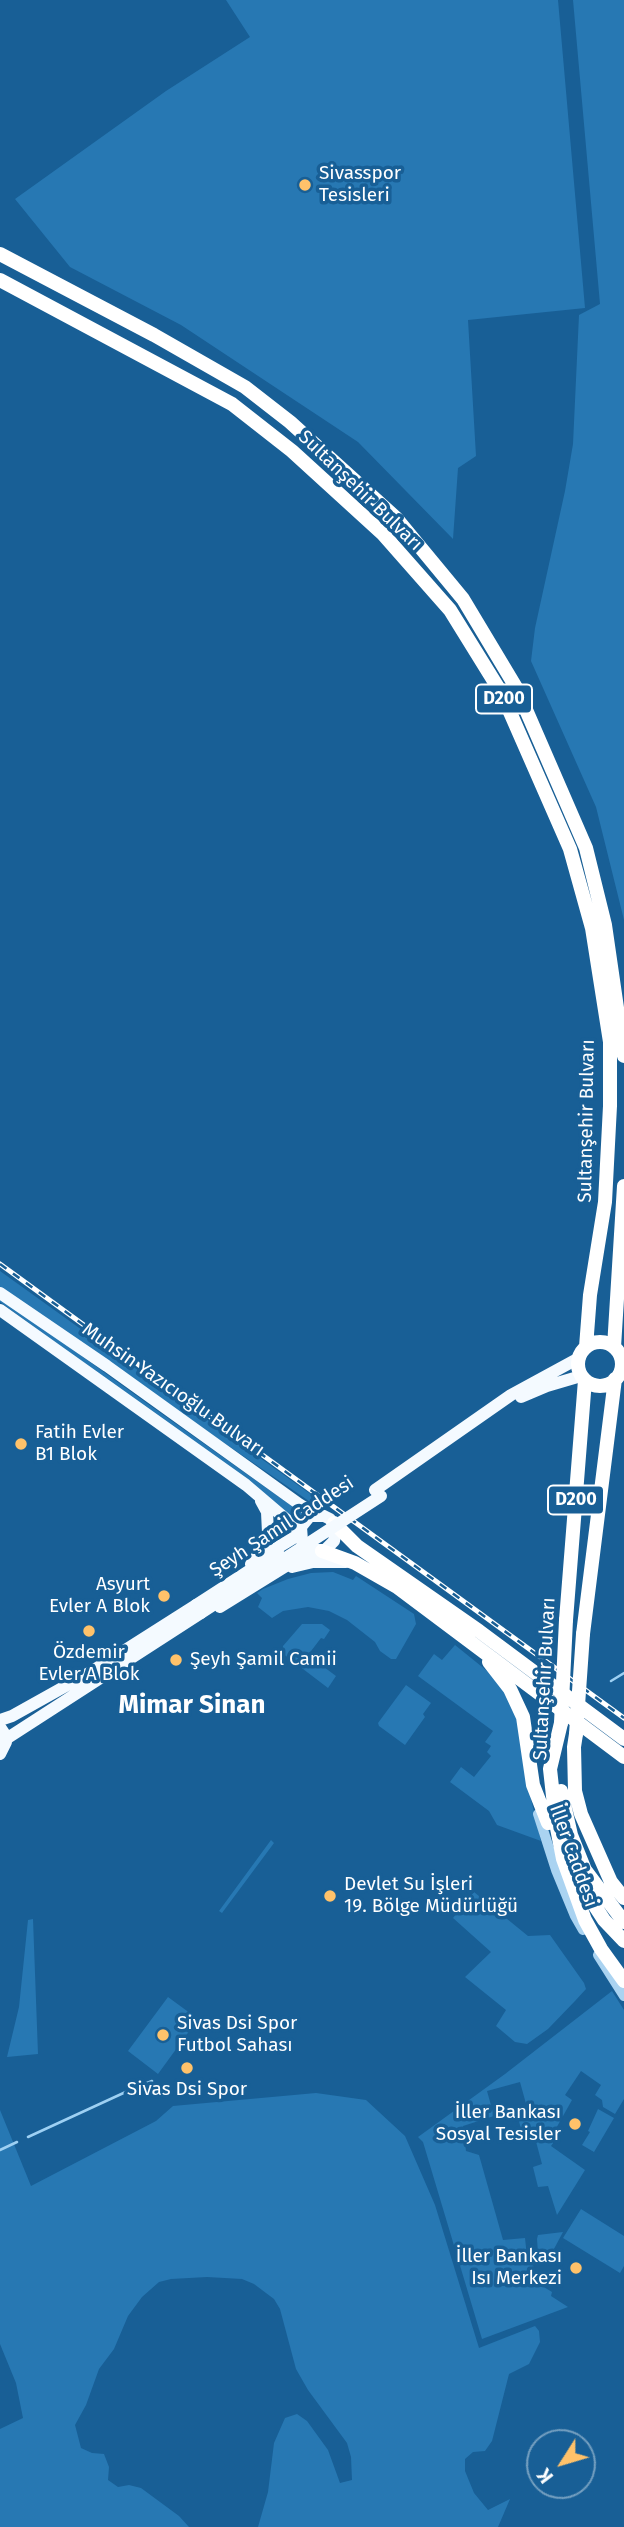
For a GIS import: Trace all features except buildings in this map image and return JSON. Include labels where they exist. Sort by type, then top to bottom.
[{"type":"highway","name":"Sultanşehir Bulvarı","points":[[0,254],[154,335],[245,387],[290,422],[397,517],[463,599],[517,689],[586,848],[605,925],[624,1056]]},
{"type":"highway","name":"Sultanşehir Bulvarı","points":[[0,279],[232,404],[292,451],[383,534],[450,610],[502,694],[570,849],[592,928],[610,1042],[610,1106],[605,1202],[578,1366],[583,1378],[566,1620],[559,1775],[563,1807],[585,1870],[624,1922]]},
{"type":"highway","name":"Sultanşehir Bulvarı","points":[[624,1186],[617,1311],[621,1377],[614,1402],[583,1634],[574,1747],[575,1791],[581,1814],[611,1882],[624,1898]]},
{"type":"highway","points":[[582,1352],[599,1342],[618,1348]]},
{"type":"highway","points":[[583,1378],[594,1385],[603,1386],[621,1377]]},
{"type":"highway","name":"Muhsin Yazıcıoğlu Bulvarı","points":[[329,1519],[357,1546],[475,1637]]},
{"type":"highway","points":[[317,1550],[355,1563],[397,1587],[624,1739]]},
{"type":"highway","points":[[475,1637],[510,1689],[523,1717],[533,1785],[548,1822]]},
{"type":"highway","points":[[475,1637],[624,1758]]},
{"type":"highway","points":[[561,1723],[550,1769],[563,1859],[585,1920],[601,1950],[624,1981]]},
{"type":"highway","points":[[604,1868],[624,1892]]},
{"type":"highway","points":[[582,1886],[604,1920],[624,1941]]},
{"type":"main road","name":"Muhsin Yazıcıoğlu Bulvarı","points":[[0,1293],[299,1504],[329,1519]]},
{"type":"main road","name":"Muhsin Yazıcıoğlu Bulvarı","points":[[0,1310],[246,1485],[300,1532],[304,1544],[317,1550]]},
{"type":"main road","name":"Şeyh Şamil Caddesi","points":[[378,1493],[511,1395],[582,1352]]},
{"type":"main road","name":"Şeyh Şamil Caddesi","points":[[3,1733],[378,1493],[513,1400],[547,1386],[583,1378]]},
{"type":"main road","points":[[246,1485],[263,1504],[269,1526],[264,1546],[251,1564]]},
{"type":"main road","points":[[313,1515],[329,1519],[335,1538],[331,1546],[317,1550],[275,1573],[173,1637],[146,1642],[160,1623],[300,1532],[307,1518],[313,1515]]},
{"type":"main road","points":[[275,1573],[313,1562],[355,1563]]},
{"type":"main road","name":"Şeyh Şamil Caddesi","points":[[0,1720],[12,1716],[146,1642]]},
{"type":"main road","points":[[0,1754],[5,1746],[3,1733]]},
{"type":"street","points":[[617,1311],[624,1324]]},
{"type":"street","name":"İller Caddesi","points":[[523,1717],[529,1781],[556,1870],[575,1916],[624,1996]]},
{"type":"shaded area","name":"Sivasspor Tesisleri","points":[[226,0],[558,0],[585,308],[468,320],[476,456],[458,468],[453,539],[358,442],[181,325],[70,267],[15,199],[166,91],[250,37]]},
{"type":"shaded area","points":[[573,0],[624,0],[624,920],[596,807],[531,661],[535,628],[573,444],[579,315],[600,304]]},
{"type":"shaded area","points":[[0,1271],[327,1506],[322,1510],[0,1289]]},
{"type":"shaded area","points":[[0,1297],[303,1514],[293,1523],[150,1411],[0,1302]]},
{"type":"shaded area","points":[[333,1572],[353,1580],[356,1576],[414,1614],[416,1624],[396,1659],[391,1659],[380,1651],[375,1642],[347,1620],[329,1611],[308,1607],[283,1611],[272,1618],[258,1607],[262,1598],[257,1593],[263,1589],[311,1573]]},
{"type":"shaded area","points":[[302,1624],[322,1624],[330,1630],[308,1655],[336,1676],[328,1688],[282,1653],[283,1646]]},
{"type":"shaded area","points":[[455,1645],[502,1683],[517,1717],[525,1774],[541,1841],[497,1825],[489,1811],[450,1782],[461,1767],[474,1777],[491,1756],[487,1752],[491,1746],[485,1742],[493,1731],[418,1676],[434,1654],[442,1660]]},
{"type":"shaded area","points":[[406,1685],[431,1703],[423,1714],[425,1717],[405,1745],[378,1723]]},
{"type":"shaded area","points":[[271,1840],[274,1843],[222,1913],[219,1911]]},
{"type":"shaded area","points":[[474,1892],[528,1936],[550,1935],[584,1983],[586,1989],[575,2001],[548,2029],[527,2044],[515,2042],[496,2026],[506,2010],[465,1977],[491,1952],[453,1918]]},
{"type":"shaded area","points":[[33,1919],[38,2054],[7,2057],[19,2007],[28,1920]]},
{"type":"shaded area","points":[[612,1991],[624,2010],[624,2099],[615,2114],[603,2107],[602,2100],[595,2095],[601,2085],[581,2071],[565,2095],[572,2100],[554,2132],[558,2136],[551,2146],[585,2170],[557,2215],[548,2186],[538,2187],[533,2167],[542,2164],[534,2134],[523,2136],[517,2114],[528,2111],[520,2082],[487,2091],[494,2116],[463,2126],[466,2151],[479,2155],[503,2240],[525,2238],[527,2257],[535,2269],[529,2278],[552,2292],[551,2296],[568,2307],[482,2339],[423,2142],[418,2137]]},
{"type":"shaded area","name":"Sivas Dsi Spor Futbol Sahası","points":[[168,1997],[198,2019],[158,2074],[128,2051]]},
{"type":"shaded area","points":[[316,2093],[366,2100],[405,2136],[435,2205],[479,2348],[535,2326],[539,2331],[540,2342],[529,2364],[509,2374],[492,2441],[485,2451],[473,2452],[465,2459],[465,2471],[474,2493],[488,2510],[510,2499],[498,2527],[258,2527],[268,2492],[274,2443],[285,2418],[297,2414],[307,2421],[328,2450],[340,2483],[352,2480],[351,2457],[347,2443],[296,2369],[280,2309],[274,2299],[254,2284],[242,2279],[207,2277],[159,2282],[142,2297],[128,2316],[114,2349],[99,2369],[86,2405],[75,2425],[81,2448],[104,2454],[109,2467],[108,2480],[118,2487],[129,2485],[141,2488],[179,2516],[189,2527],[0,2527],[0,2429],[23,2418],[16,2383],[0,2344],[0,2110],[31,2186],[156,2121],[173,2106]]},
{"type":"shaded area","points":[[598,2109],[614,2118],[594,2152],[582,2145]]},
{"type":"shaded area","points":[[581,2209],[624,2236],[624,2266],[620,2273],[563,2238]]},
{"type":"shaded area","points":[[563,2232],[547,2262],[538,2253],[538,2235]]},
{"type":"waterway","points":[[611,1681],[624,1673]]},
{"type":"waterway","points":[[142,2085],[152,2081]]},
{"type":"waterway","points":[[28,2137],[130,2090]]},
{"type":"waterway","points":[[0,2150],[17,2142]]},
{"type":"railway","points":[[0,1264],[624,1718]]},
{"type":"place","name":"Sivasspor Tesisleri","points":[[305,185]]},
{"type":"place","name":"Fatih Evler B1 Blok","points":[[21,1444]]},
{"type":"place","name":"Asyurt Evler A Blok","points":[[164,1596]]},
{"type":"place","name":"Özdemir Evler A Blok","points":[[89,1631]]},
{"type":"place","name":"Şeyh Şamil Camii","points":[[176,1660]]},
{"type":"place","name":"Devlet Su İşleri 19. Bölge Müdürlüğü","points":[[330,1896]]},
{"type":"place","name":"Sivas Dsi Spor Futbol Sahası","points":[[163,2035]]},
{"type":"place","name":"Sivas Dsi Spor","points":[[187,2068]]},
{"type":"place","name":"İller Bankası Sosyal Tesisler","points":[[575,2124]]},
{"type":"place","name":"İller Bankası Isı Merkezi","points":[[576,2268]]},
{"type":"district","name":"Mimar Sinan","points":[[192,1706]]}]
